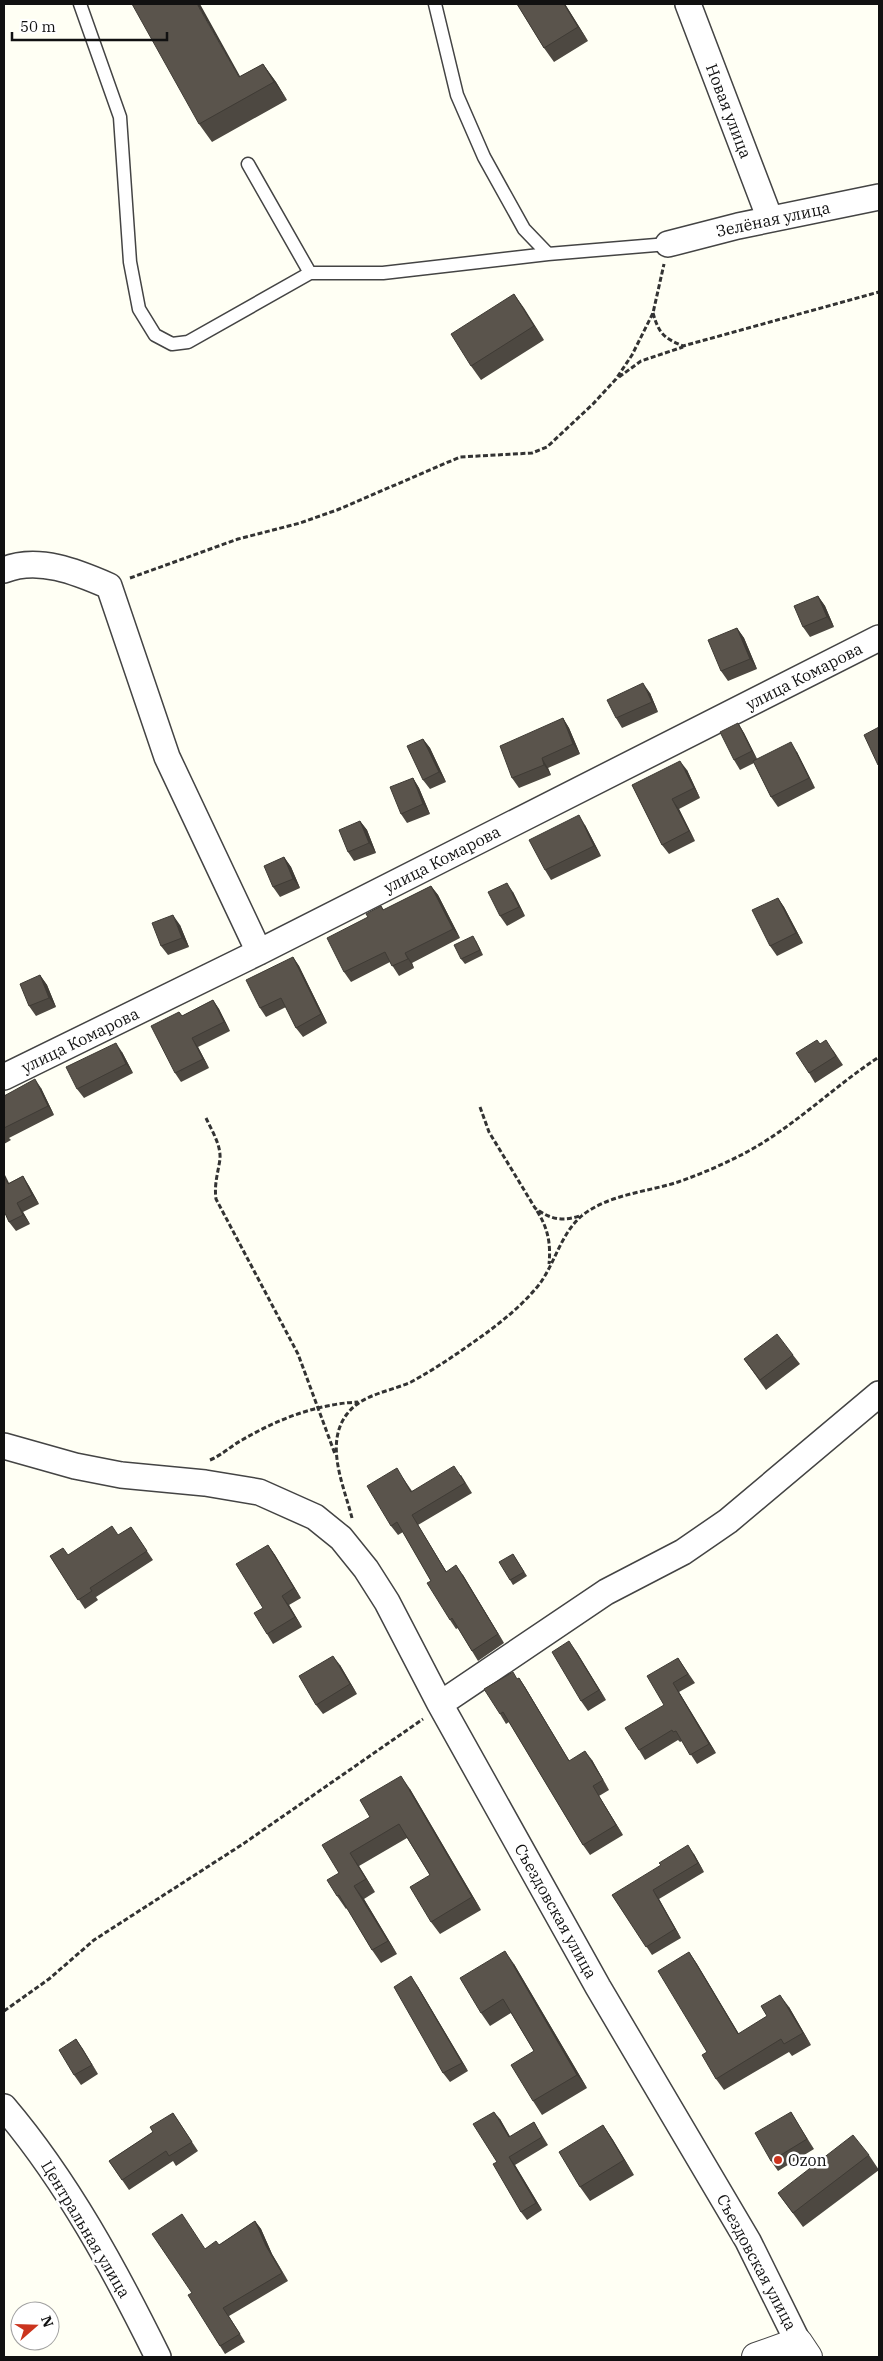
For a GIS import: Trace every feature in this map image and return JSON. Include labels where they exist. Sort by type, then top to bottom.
[{"type":"street","name":"Новая улица","points":[[688,4],[770,218]]},
{"type":"street","name":"Зелёная улица","points":[[668,244],[770,218],[879,197]]},
{"type":"street","points":[[4,570],[12,566],[50,565],[83,575],[109,586],[167,758],[259,952]]},
{"type":"street","name":"улица Комарова","points":[[4,1077],[259,952],[879,638]]},
{"type":"street","points":[[440,1704],[606,1592],[683,1552],[720,1526],[879,1394]]},
{"type":"street","name":"Съездовская улица","points":[[4,1446],[75,1466],[121,1475],[204,1483],[259,1492],[315,1517],[341,1538],[366,1569],[387,1602],[440,1704],[598,1986],[744,2234],[803,2349]]},
{"type":"street","name":"Центральная улица","points":[[4,2107],[46,2163],[85,2222],[123,2286],[158,2357]]},
{"type":"street","points":[[756,2357],[803,2349]]},
{"type":"lane","points":[[80,4],[120,117],[130,262],[139,309],[155,335],[172,344],[188,342],[310,273],[382,273],[548,254],[668,244]]},
{"type":"lane","points":[[435,4],[457,95],[484,157],[524,229],[548,254]]},
{"type":"lane","points":[[248,164],[310,273]]},
{"type":"path","points":[[109,586],[238,539],[337,510],[460,457],[483,454],[525,454],[548,448],[616,379],[632,355],[653,313],[668,244]]},
{"type":"path","points":[[616,379],[641,362],[683,346],[879,292]]},
{"type":"path","points":[[653,313],[658,329],[667,339],[683,346]]},
{"type":"path","points":[[535,1208],[546,1216],[562,1220],[584,1214],[606,1203],[636,1192],[678,1182],[745,1153],[772,1137],[879,1057]]},
{"type":"path","points":[[480,1107],[488,1132],[542,1219],[551,1246],[549,1266]]},
{"type":"path","points":[[206,1118],[218,1145],[220,1158],[215,1189],[216,1199],[298,1354],[336,1456],[354,1522]]},
{"type":"path","points":[[204,1462],[271,1424],[319,1408],[359,1402],[416,1378],[486,1332],[524,1302],[542,1280],[567,1234],[584,1214]]},
{"type":"path","points":[[336,1456],[338,1433],[346,1415],[359,1402]]},
{"type":"path","points":[[4,2011],[49,1979],[94,1940],[243,1844],[423,1719],[440,1704]]},
{"type":"building","points":[[132,4],[197,4],[239,77],[263,64],[274,82],[199,124]]},
{"type":"building","points":[[517,4],[564,4],[578,27],[544,48]]},
{"type":"building","points":[[514,294],[534,326],[471,366],[451,334]]},
{"type":"building","points":[[818,596],[827,617],[803,627],[794,606]]},
{"type":"building","points":[[737,628],[750,659],[721,671],[708,640]]},
{"type":"building","points":[[643,683],[652,702],[616,718],[607,700]]},
{"type":"building","points":[[563,718],[573,744],[542,758],[544,765],[512,778],[500,746]]},
{"type":"building","points":[[738,723],[752,751],[734,760],[720,732]]},
{"type":"building","points":[[879,727],[879,764],[878,765],[864,735]]},
{"type":"building","points":[[423,739],[439,772],[423,780],[407,746]]},
{"type":"building","points":[[791,742],[809,778],[771,797],[753,761]]},
{"type":"building","points":[[680,761],[694,788],[672,799],[689,831],[662,845],[632,785]]},
{"type":"building","points":[[413,778],[423,804],[401,814],[390,787]]},
{"type":"building","points":[[579,815],[594,846],[545,870],[529,840]]},
{"type":"building","points":[[360,821],[369,843],[348,852],[339,830]]},
{"type":"building","points":[[284,857],[293,879],[273,887],[264,866]]},
{"type":"building","points":[[507,883],[519,907],[500,916],[488,892]]},
{"type":"building","points":[[431,886],[453,929],[405,953],[408,959],[392,966],[385,952],[344,972],[327,938],[368,917],[366,914],[381,906],[383,910]]},
{"type":"building","points":[[778,898],[796,933],[770,946],[752,910]]},
{"type":"building","points":[[173,915],[182,938],[161,946],[152,923]]},
{"type":"building","points":[[473,936],[480,950],[461,959],[454,945]]},
{"type":"building","points":[[293,957],[321,1014],[296,1028],[281,998],[260,1008],[246,980]]},
{"type":"building","points":[[40,975],[49,998],[29,1006],[20,984]]},
{"type":"building","points":[[213,1000],[224,1022],[192,1038],[203,1059],[175,1073],[151,1026],[179,1012],[182,1016]]},
{"type":"building","points":[[817,1040],[820,1044],[826,1040],[836,1056],[809,1073],[796,1053]]},
{"type":"building","points":[[116,1043],[126,1064],[77,1089],[66,1067]]},
{"type":"building","points":[[35,1079],[48,1106],[4,1128],[4,1096]]},
{"type":"building","points":[[4,1176],[8,1184],[23,1176],[32,1195],[17,1203],[23,1215],[9,1222],[4,1211]]},
{"type":"building","points":[[777,1334],[793,1355],[760,1380],[744,1359]]},
{"type":"building","points":[[454,1466],[465,1483],[412,1515],[446,1572],[456,1565],[498,1634],[472,1651],[452,1618],[450,1620],[427,1583],[431,1581],[397,1522],[391,1526],[367,1486],[397,1468],[411,1492]]},
{"type":"building","points":[[112,1526],[118,1535],[131,1527],[147,1551],[90,1588],[92,1591],[78,1600],[50,1556],[63,1548],[68,1555]]},
{"type":"building","points":[[268,1545],[294,1588],[282,1596],[295,1617],[267,1634],[254,1613],[263,1608],[236,1564]]},
{"type":"building","points":[[513,1554],[524,1572],[510,1580],[499,1562]]},
{"type":"building","points":[[569,1641],[599,1690],[581,1701],[552,1652]]},
{"type":"building","points":[[333,1656],[350,1684],[316,1705],[299,1676]]},
{"type":"building","points":[[678,1658],[688,1674],[673,1683],[709,1744],[690,1755],[676,1731],[673,1732],[672,1730],[639,1750],[625,1728],[664,1705],[647,1676]]},
{"type":"building","points":[[513,1672],[517,1679],[519,1678],[569,1761],[585,1751],[603,1780],[593,1786],[616,1825],[583,1845],[503,1712],[500,1714],[484,1689]]},
{"type":"building","points":[[401,1776],[472,1897],[431,1922],[410,1887],[430,1875],[399,1824],[350,1853],[366,1879],[354,1886],[388,1941],[372,1950],[339,1895],[337,1896],[327,1880],[339,1873],[322,1845],[370,1817],[360,1800]]},
{"type":"building","points":[[688,1845],[698,1863],[653,1890],[675,1929],[646,1947],[612,1895],[661,1865],[659,1863]]},
{"type":"building","points":[[505,1951],[577,2075],[533,2101],[511,2065],[534,2051],[503,1999],[481,2013],[460,1978]]},
{"type":"building","points":[[689,1952],[738,2034],[767,2016],[761,2006],[780,1995],[803,2033],[784,2044],[781,2039],[716,2079],[702,2055],[707,2052],[658,1971]]},
{"type":"building","points":[[411,1976],[462,2063],[443,2073],[394,1987]]},
{"type":"building","points":[[76,2039],[92,2065],[74,2075],[59,2050]]},
{"type":"building","points":[[494,2112],[509,2137],[534,2122],[542,2137],[509,2157],[536,2203],[521,2212],[493,2164],[497,2162],[473,2124]]},
{"type":"building","points":[[791,2112],[807,2139],[771,2161],[755,2133]]},
{"type":"building","points":[[173,2113],[192,2142],[169,2156],[166,2151],[122,2180],[109,2161],[153,2132],[150,2127]]},
{"type":"building","points":[[603,2125],[624,2160],[580,2187],[559,2152]]},
{"type":"building","points":[[853,2135],[869,2155],[793,2213],[778,2193]]},
{"type":"building","points":[[182,2214],[205,2249],[216,2241],[219,2245],[255,2221],[266,2246],[282,2273],[223,2308],[240,2334],[220,2346],[188,2295],[192,2293],[152,2234]]},
{"type":"place","name":"Ozon","points":[[778,2160]]}]
